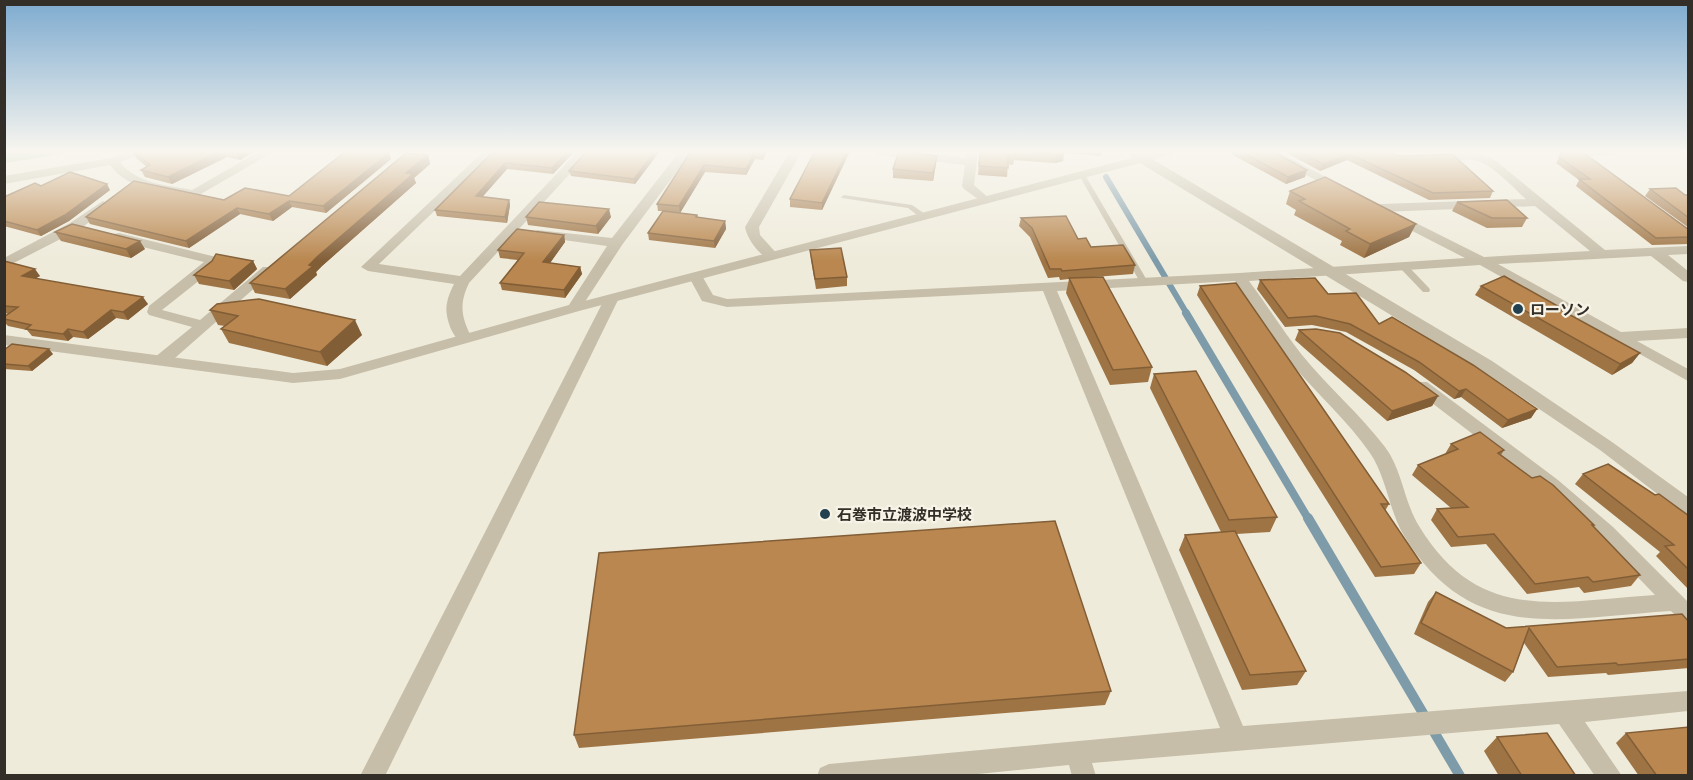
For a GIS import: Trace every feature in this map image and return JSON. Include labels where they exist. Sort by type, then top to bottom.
[{"type":"street","points":[[4,264],[75,226],[126,188],[194,194],[206,187]]},
{"type":"street","points":[[452,187],[368,267],[463,281]]},
{"type":"street","points":[[464,338],[452,313],[453,301],[463,281],[551,187]]},
{"type":"street","points":[[574,308],[616,243],[658,187]]},
{"type":"street","points":[[772,256],[753,236],[752,227],[775,187]]},
{"type":"street","points":[[970,187],[985,200]]},
{"type":"street","points":[[4,340],[293,378],[318,378],[1034,187]]},
{"type":"street","points":[[1190,187],[1486,365],[1606,446],[1689,507]]},
{"type":"street","points":[[1339,187],[1482,261],[1689,376]]},
{"type":"street","points":[[1520,187],[1604,256]]},
{"type":"street","points":[[1370,203],[1538,202]]},
{"type":"street","points":[[75,226],[211,260],[210,265],[156,306],[154,312],[202,325]]},
{"type":"street","points":[[512,229],[616,243]]},
{"type":"street","points":[[696,277],[707,298],[727,303],[1239,278],[1482,261],[1689,250]]},
{"type":"street","points":[[1656,253],[1689,278]]},
{"type":"street","points":[[161,361],[275,264]]},
{"type":"street","points":[[1239,278],[1278,334],[1379,452],[1409,527],[1426,553],[1448,577],[1479,598],[1502,606],[1532,612],[1682,609]]},
{"type":"street","points":[[1048,287],[1236,738]]},
{"type":"street","points":[[372,776],[612,298]]},
{"type":"street","points":[[1278,334],[1300,332]]},
{"type":"street","points":[[1620,337],[1689,333]]},
{"type":"street","points":[[1407,376],[1552,485],[1606,532],[1682,609]]},
{"type":"street","points":[[829,776],[1081,765],[1236,738],[1565,713],[1689,701]]},
{"type":"street","points":[[1565,713],[1610,776]]},
{"type":"lane","points":[[1090,187],[1149,282]]},
{"type":"lane","points":[[844,197],[909,206],[924,216]]},
{"type":"lane","points":[[1404,267],[1426,290]]},
{"type":"building","points":[[25,187],[102,187],[65,215],[37,230],[4,221],[4,197]]},
{"type":"building","points":[[125,187],[164,187],[224,200],[245,188],[289,196],[300,187],[346,187],[323,206],[289,201],[269,214],[237,208],[186,241],[86,217]]},
{"type":"building","points":[[365,187],[398,187],[317,257],[309,265],[313,266],[285,289],[250,283]]},
{"type":"building","points":[[458,187],[484,187],[476,196],[509,200],[505,217],[435,210]]},
{"type":"building","points":[[668,187],[690,187],[679,206],[657,204]]},
{"type":"building","points":[[796,187],[830,187],[822,203],[790,199]]},
{"type":"building","points":[[1299,187],[1345,187],[1416,224],[1370,244],[1346,231],[1350,229],[1299,201],[1305,199],[1290,191]]},
{"type":"building","points":[[1421,187],[1489,187],[1493,191],[1433,193]]},
{"type":"building","points":[[1590,187],[1631,187],[1689,230],[1689,237],[1656,238]]},
{"type":"building","points":[[1676,188],[1685,195],[1689,195],[1689,218],[1650,189]]},
{"type":"building","points":[[1507,200],[1527,218],[1492,218],[1457,202]]},
{"type":"building","points":[[539,202],[609,209],[596,226],[526,217]]},
{"type":"building","points":[[663,211],[725,221],[714,241],[648,233]]},
{"type":"building","points":[[1066,216],[1078,239],[1086,238],[1091,247],[1123,245],[1135,265],[1062,271],[1061,269],[1050,269],[1032,228],[1021,218]]},
{"type":"building","points":[[72,224],[140,241],[126,249],[55,232]]},
{"type":"building","points":[[517,229],[564,235],[543,262],[580,267],[564,290],[500,283],[524,253],[498,250]]},
{"type":"building","points":[[841,248],[847,277],[815,279],[810,250]]},
{"type":"building","points":[[216,254],[253,261],[229,281],[194,275],[212,261]]},
{"type":"building","points":[[4,261],[35,269],[22,276],[143,297],[123,312],[111,310],[83,332],[68,329],[63,334],[26,329],[31,325],[4,319],[18,307],[4,306]]},
{"type":"building","points":[[1504,276],[1640,353],[1620,364],[1481,286]]},
{"type":"building","points":[[1103,277],[1152,367],[1113,370],[1069,278]]},
{"type":"building","points":[[1315,278],[1328,294],[1356,293],[1379,324],[1392,317],[1473,365],[1537,409],[1508,420],[1466,389],[1459,391],[1419,362],[1350,324],[1316,316],[1288,318],[1260,280]]},
{"type":"building","points":[[1236,283],[1389,504],[1381,504],[1421,563],[1381,567],[1200,286]]},
{"type":"building","points":[[259,299],[355,320],[320,352],[221,329],[238,316],[210,310],[217,304]]},
{"type":"building","points":[[1316,329],[1340,333],[1405,372],[1438,396],[1392,411],[1299,330]]},
{"type":"building","points":[[12,344],[49,349],[28,366],[4,364],[4,350]]},
{"type":"building","points":[[1196,371],[1277,517],[1229,520],[1154,374]]},
{"type":"building","points":[[1480,432],[1504,450],[1498,453],[1532,478],[1540,476],[1553,485],[1640,575],[1593,582],[1588,577],[1535,584],[1494,534],[1458,537],[1437,509],[1468,507],[1418,465],[1458,449],[1451,444]]},
{"type":"building","points":[[1608,464],[1655,495],[1659,494],[1689,516],[1689,570],[1665,546],[1674,545],[1583,474]]},
{"type":"building","points":[[1055,521],[1111,691],[574,735],[599,553]]},
{"type":"building","points":[[1235,531],[1306,671],[1250,675],[1185,535]]},
{"type":"building","points":[[1436,592],[1506,628],[1682,614],[1689,622],[1689,659],[1557,667],[1529,628],[1513,672],[1421,623]]},
{"type":"building","points":[[1689,727],[1689,776],[1657,776],[1626,733]]},
{"type":"building","points":[[1547,733],[1576,776],[1522,776],[1497,737]]},
{"type":"waterway","points":[[1112,187],[1187,314]]},
{"type":"waterway","points":[[1186,313],[1309,520]]},
{"type":"waterway","points":[[1308,518],[1460,776]]},
{"type":"place","name":"ローソン","points":[[1518,309]]},
{"type":"place","name":"石巻市立渡波中学校","points":[[825,514]]}]
